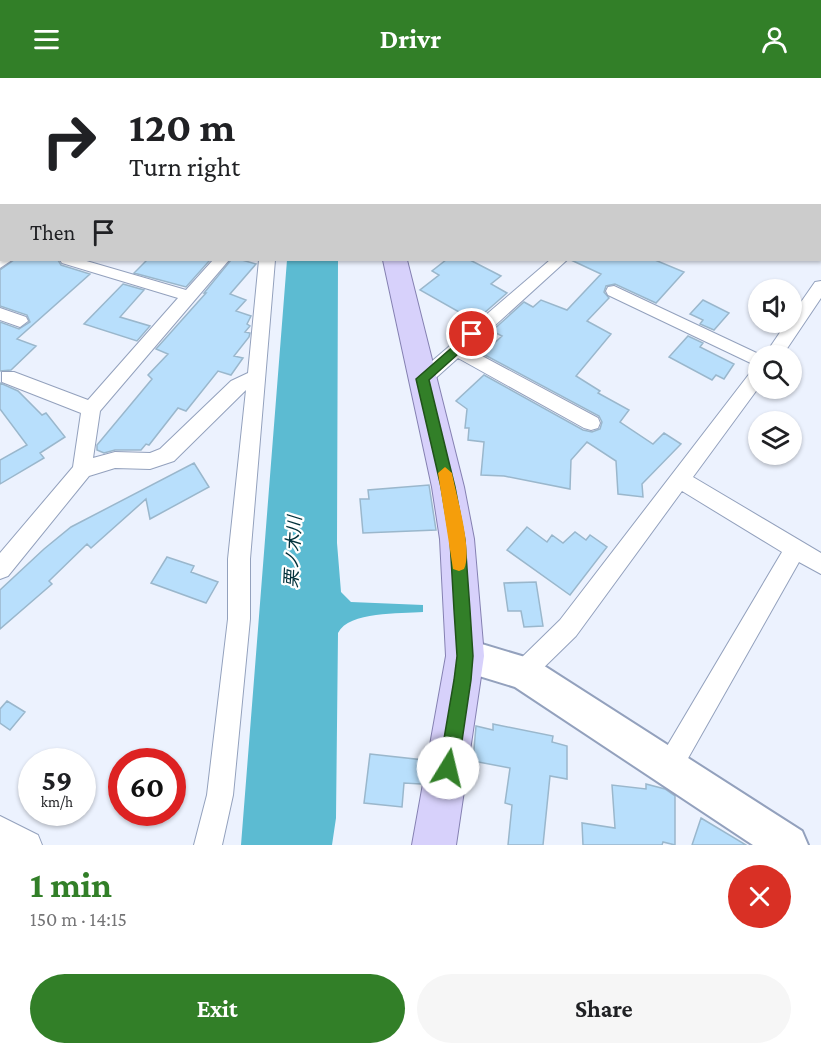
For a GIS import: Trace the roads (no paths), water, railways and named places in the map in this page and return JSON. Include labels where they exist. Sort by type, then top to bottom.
[{"type":"main road","points":[[395,261],[448,487],[457,540],[465,656],[434,845]]},
{"type":"street","points":[[70,261],[189,296]]},
{"type":"street","points":[[0,569],[82,470],[91,409],[220,261]]},
{"type":"street","points":[[208,845],[220,795],[237,631],[239,559],[267,261]]},
{"type":"street","points":[[423,379],[558,261]]},
{"type":"street","points":[[780,345],[821,286]]},
{"type":"street","points":[[614,291],[748,356]]},
{"type":"street","points":[[0,314],[20,321]]},
{"type":"street","points":[[455,349],[591,423]]},
{"type":"street","points":[[8,377],[91,409]]},
{"type":"street","points":[[82,470],[115,460],[150,461],[167,455],[237,386],[256,377]]},
{"type":"street","points":[[523,672],[568,628],[748,388]]},
{"type":"street","points":[[679,479],[821,564]]},
{"type":"street","points":[[669,767],[795,549]]},
{"type":"street","points":[[465,656],[523,672],[782,843]]},
{"type":"street","points":[[0,830],[28,845]]},
{"type":"water","name":"栗ノ木川","points":[[287,261],[338,261],[337,543],[341,592],[351,602],[423,605],[423,612],[364,617],[344,626],[338,633],[336,818],[332,845],[241,845]]}]
